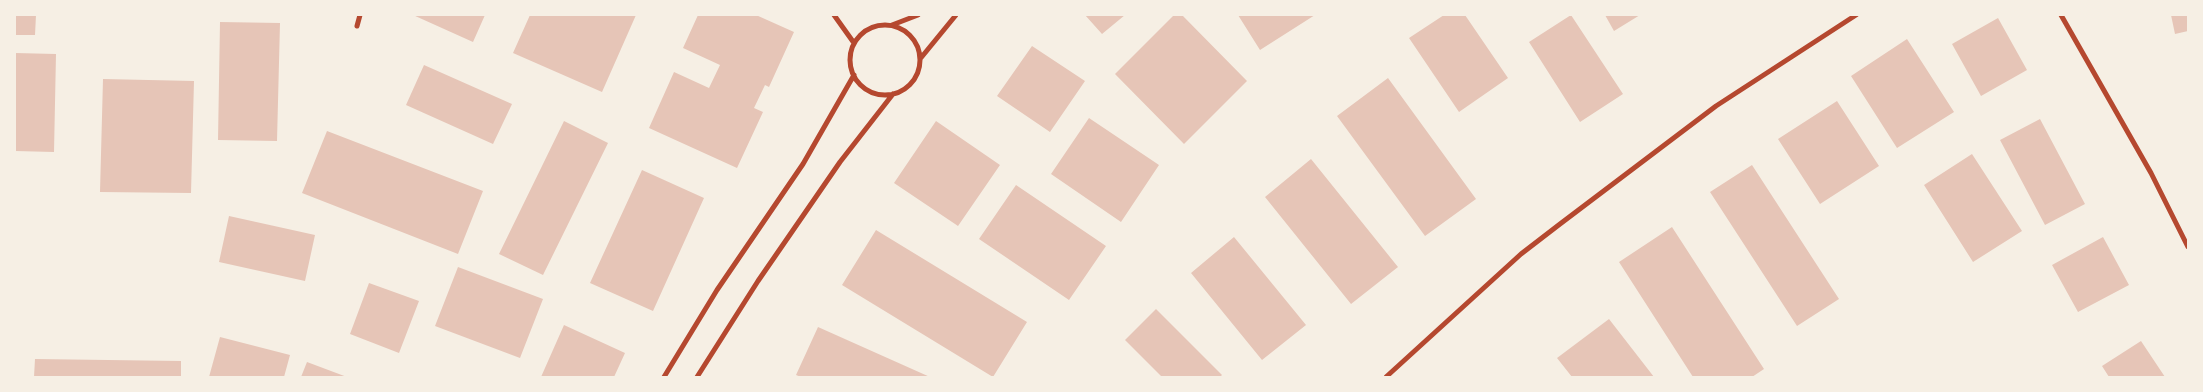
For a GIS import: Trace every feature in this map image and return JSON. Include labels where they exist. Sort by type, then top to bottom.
[{"type":"street","points":[[357,26],[360,15]]},
{"type":"street","points":[[834,15],[854,43]]},
{"type":"street","points":[[892,25],[911,37],[917,47],[920,58],[918,70],[913,80],[904,89],[893,94],[881,94],[870,91],[854,75],[850,64],[854,43],[861,34],[870,28],[892,25],[918,15]]},
{"type":"street","points":[[920,58],[956,15]]},
{"type":"street","points":[[1386,377],[1514,260],[1560,224],[1716,106],[1856,15]]},
{"type":"street","points":[[2062,15],[2151,173],[2188,247]]},
{"type":"street","points":[[664,377],[717,290],[803,164],[854,75]]},
{"type":"street","points":[[698,377],[758,281],[840,162],[893,94]]},
{"type":"building","points":[[15,15],[36,15],[35,35],[15,35]]},
{"type":"building","points":[[413,15],[485,15],[473,42]]},
{"type":"building","points":[[530,15],[636,15],[602,92],[513,53]]},
{"type":"building","points":[[698,15],[756,15],[794,32],[769,87],[765,85],[754,108],[763,112],[737,168],[649,128],[674,72],[709,88],[720,65],[683,48]]},
{"type":"building","points":[[1085,15],[1125,15],[1102,34]]},
{"type":"building","points":[[1174,15],[1182,15],[1247,81],[1184,144],[1115,74]]},
{"type":"building","points":[[1238,15],[1315,15],[1260,50]]},
{"type":"building","points":[[1444,15],[1465,15],[1508,78],[1459,112],[1409,38]]},
{"type":"building","points":[[1571,15],[1623,94],[1580,122],[1529,42]]},
{"type":"building","points":[[1605,15],[1640,15],[1614,31]]},
{"type":"building","points":[[2171,15],[2188,15],[2188,31],[2175,34]]},
{"type":"building","points":[[1998,18],[2027,70],[1981,96],[1952,44]]},
{"type":"building","points":[[220,22],[280,23],[277,141],[218,140]]},
{"type":"building","points":[[1907,39],[1954,112],[1897,148],[1851,76]]},
{"type":"building","points":[[1032,46],[1085,81],[1050,132],[997,96]]},
{"type":"building","points":[[15,53],[56,54],[54,152],[15,151]]},
{"type":"building","points":[[424,65],[512,104],[493,144],[406,105]]},
{"type":"building","points":[[1388,78],[1476,199],[1425,236],[1337,116]]},
{"type":"building","points":[[103,79],[194,81],[191,193],[100,192]]},
{"type":"building","points":[[1837,101],[1879,166],[1820,204],[1778,139]]},
{"type":"building","points":[[1089,118],[1159,165],[1121,222],[1051,174]]},
{"type":"building","points":[[2040,119],[2085,204],[2045,225],[2000,140]]},
{"type":"building","points":[[564,121],[608,143],[543,275],[499,254]]},
{"type":"building","points":[[936,121],[1000,165],[958,226],[894,183]]},
{"type":"building","points":[[327,131],[483,191],[458,254],[302,193]]},
{"type":"building","points":[[1972,154],[2022,231],[1973,262],[1924,185]]},
{"type":"building","points":[[1311,159],[1398,267],[1351,304],[1265,197]]},
{"type":"building","points":[[1752,165],[1839,299],[1797,326],[1710,192]]},
{"type":"building","points":[[642,170],[704,198],[653,311],[590,283]]},
{"type":"building","points":[[1016,185],[1106,246],[1069,300],[979,239]]},
{"type":"building","points":[[229,216],[315,235],[305,281],[219,262]]},
{"type":"building","points":[[1672,227],[1764,369],[1752,377],[1693,377],[1619,262]]},
{"type":"building","points":[[876,230],[1027,322],[993,377],[842,285]]},
{"type":"building","points":[[1234,237],[1306,325],[1262,360],[1191,273]]},
{"type":"building","points":[[2103,237],[2129,285],[2078,312],[2052,265]]},
{"type":"building","points":[[458,267],[543,299],[520,358],[435,326]]},
{"type":"building","points":[[369,283],[419,301],[399,353],[350,334]]},
{"type":"building","points":[[1156,309],[1222,375],[1220,377],[1162,377],[1125,340]]},
{"type":"building","points":[[1609,319],[1654,377],[1572,377],[1557,358]]},
{"type":"building","points":[[564,325],[625,353],[614,377],[541,377]]},
{"type":"building","points":[[818,327],[930,377],[801,377],[796,375]]},
{"type":"building","points":[[220,337],[290,355],[284,377],[209,377]]},
{"type":"building","points":[[2141,341],[2165,377],[2109,377],[2102,366]]},
{"type":"building","points":[[35,359],[181,361],[181,377],[34,377]]},
{"type":"building","points":[[307,362],[347,377],[301,377]]}]
